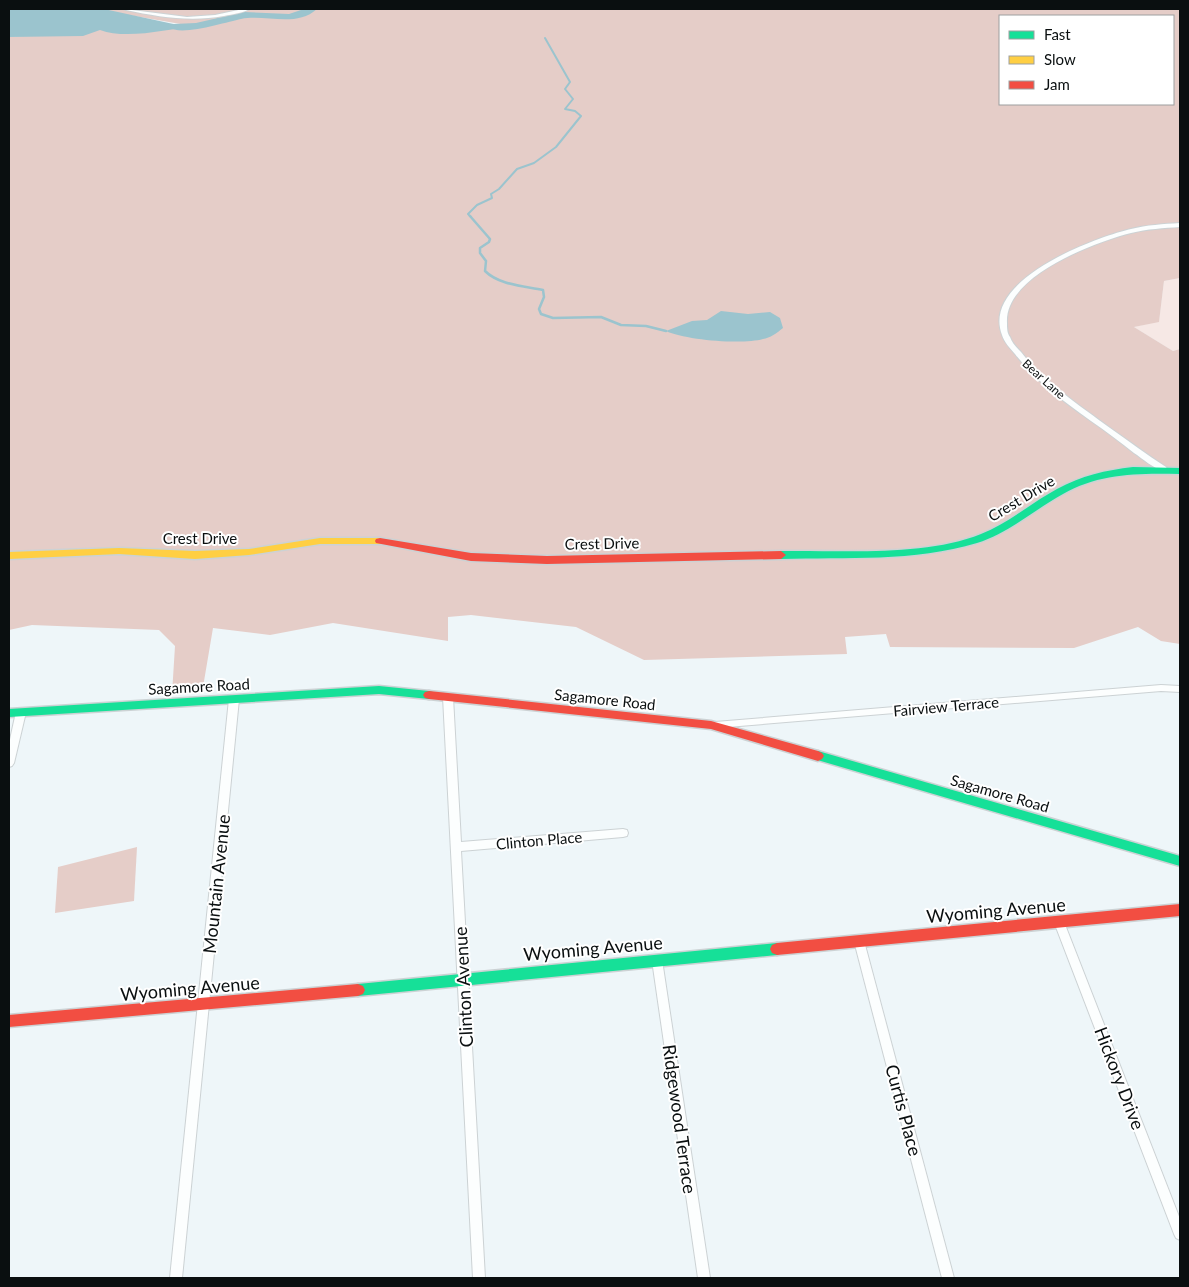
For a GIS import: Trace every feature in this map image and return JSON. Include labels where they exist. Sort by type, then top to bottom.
[{"type":"street","points":[[126,9],[160,17],[185,19],[209,17],[248,9]]},
{"type":"street","name":"Bear Lane","points":[[1158,466],[1063,398],[1028,367],[1007,339],[1004,331],[1005,311],[1013,292],[1032,273],[1078,250],[1122,232],[1164,225],[1180,225]]},
{"type":"street","name":"Crest Drive","points":[[9,556],[120,551],[195,554],[249,552],[320,541],[355,540],[388,542],[471,556],[547,560],[908,551],[969,542],[997,531],[1067,488],[1090,478],[1158,466],[1180,471]]},
{"type":"street","name":"Fairview Terrace","points":[[711,725],[1145,690],[1180,689]]},
{"type":"street","name":"Sagamore Road","points":[[9,713],[379,690],[711,725],[1180,861]]},
{"type":"street","name":"Clinton Avenue","points":[[448,697],[479,1278]]},
{"type":"street","name":"Mountain Avenue","points":[[176,1278],[234,700]]},
{"type":"street","points":[[9,763],[21,712]]},
{"type":"street","name":"Clinton Place","points":[[455,847],[623,833]]},
{"type":"street","name":"Wyoming Avenue","points":[[9,1021],[202,1005],[463,978],[1180,910]]},
{"type":"street","name":"Hickory Drive","points":[[1059,922],[1180,1234]]},
{"type":"street","name":"Curtis Place","points":[[859,941],[948,1278]]},
{"type":"street","name":"Ridgewood Terrace","points":[[657,960],[704,1278]]},
{"type":"shaded area","points":[[94,9],[1180,9],[1180,278],[1164,281],[1159,322],[1134,327],[1173,351],[1180,349],[1180,644],[1161,641],[1138,627],[1074,648],[890,647],[886,634],[845,637],[847,654],[644,660],[576,627],[471,615],[448,617],[448,641],[333,623],[270,635],[213,628],[202,693],[172,694],[175,646],[159,630],[32,625],[9,630],[9,37],[100,30],[192,26]]},
{"type":"shaded area","points":[[1180,278],[1180,349],[1173,351],[1134,327],[1159,321],[1164,281]]},
{"type":"shaded area","points":[[137,847],[134,901],[55,913],[58,867]]},
{"type":"water","points":[[9,9],[104,9],[178,25],[196,26],[135,34],[111,33],[100,30],[83,36],[9,37]]},
{"type":"water","points":[[721,311],[748,314],[770,312],[780,318],[783,328],[766,338],[742,342],[686,337],[666,331],[692,321],[707,320]]},
{"type":"waterway","points":[[174,27],[196,26],[244,15],[290,17],[312,9]]},
{"type":"waterway","points":[[470,216],[468,214],[477,205],[492,198],[491,194],[499,189],[517,169],[534,163],[556,147],[581,116],[575,111],[565,109],[573,99],[565,89],[570,82],[545,38]]},
{"type":"waterway","points":[[470,216],[490,239],[489,242],[480,248],[480,253],[486,261],[485,271],[504,282],[543,290],[544,297],[539,309],[541,314],[553,318],[601,317],[621,325],[646,326],[666,331]]},
{"type":"traffic: fast","points":[[781,555],[879,554],[951,546],[997,531],[1059,492],[1088,479],[1118,472],[1180,471]]},
{"type":"traffic: fast","points":[[9,713],[379,690],[429,695]]},
{"type":"traffic: fast","points":[[818,756],[1180,861]]},
{"type":"traffic: fast","points":[[358,990],[777,949]]},
{"type":"traffic: slow","points":[[9,556],[119,551],[195,555],[249,552],[320,541],[380,541]]},
{"type":"traffic: jam","points":[[380,541],[471,557],[547,560],[781,555]]},
{"type":"traffic: jam","points":[[429,695],[711,725],[818,756]]},
{"type":"traffic: jam","points":[[777,949],[1180,910]]},
{"type":"traffic: jam","points":[[9,1021],[358,990]]}]
